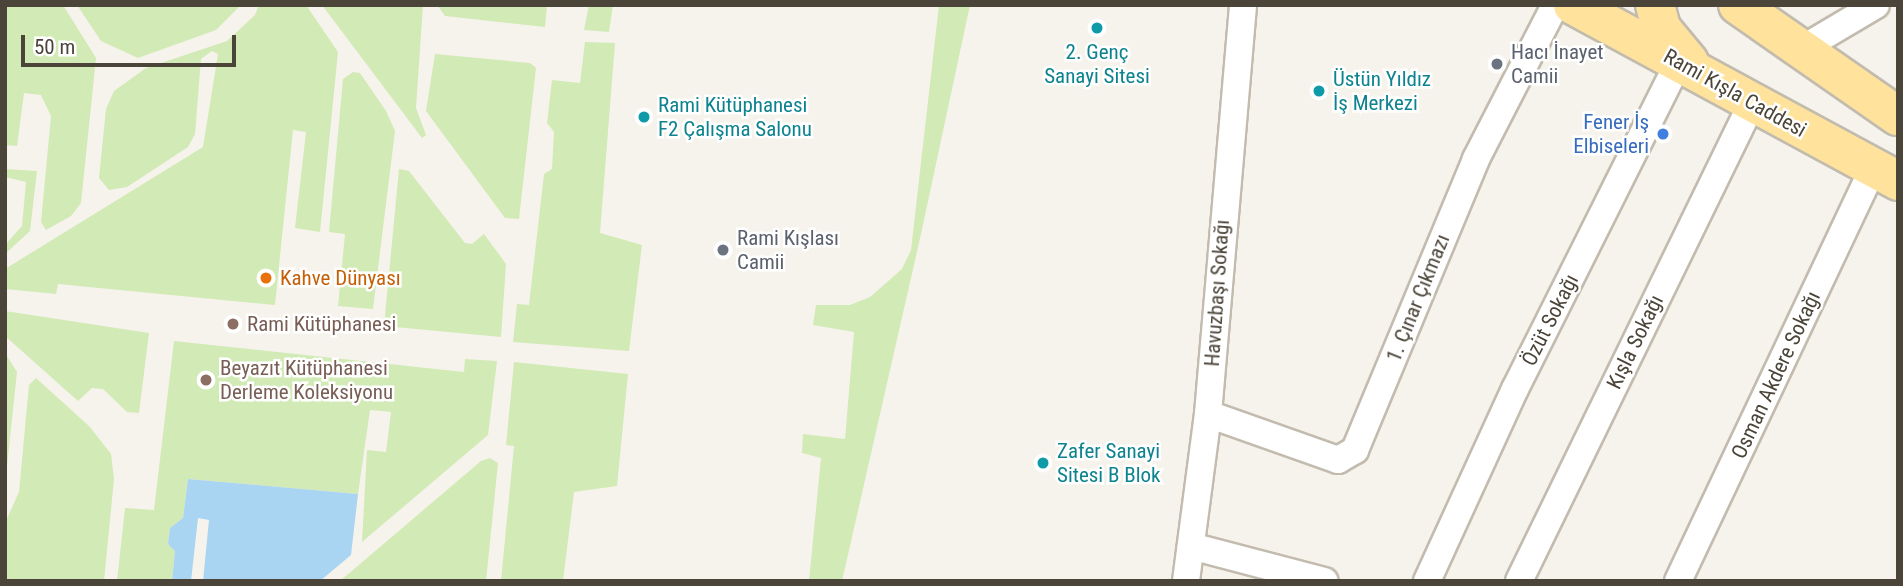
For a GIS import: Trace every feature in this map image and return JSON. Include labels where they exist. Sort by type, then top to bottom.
[{"type":"main road","name":"Rami Kışla Caddesi","points":[[1573,5],[1886,175]]},
{"type":"main road","points":[[1655,5],[1661,28],[1690,69]]},
{"type":"main road","points":[[1738,5],[1898,116]]},
{"type":"street","name":"Havuzbaşı Sokağı","points":[[1186,581],[1208,414],[1242,5]]},
{"type":"street","name":"1. Çınar Çıkmazı","points":[[1208,414],[1338,460],[1355,450],[1475,159],[1555,5]]},
{"type":"street","points":[[1800,50],[1876,5]]},
{"type":"street","name":"Özüt Sokağı","points":[[1427,581],[1515,389],[1690,69]]},
{"type":"street","name":"Kışla Sokağı","points":[[1518,581],[1752,103]]},
{"type":"street","name":"Osman Akdere Sokağı","points":[[1678,581],[1886,175]]},
{"type":"street","points":[[1191,546],[1324,581]]},
{"type":"green space","points":[[5,5],[63,5],[96,58],[81,203],[71,216],[46,230],[41,222],[51,116],[41,95],[24,93],[17,146],[5,145]]},
{"type":"green space","points":[[77,5],[241,5],[216,30],[138,58],[101,41]]},
{"type":"green space","points":[[259,5],[306,5],[338,52],[320,232],[295,228],[306,132],[293,130],[275,305],[58,284],[56,294],[5,289],[5,269],[203,147],[218,54],[212,51],[201,59],[195,134],[188,147],[127,187],[109,190],[99,178],[106,109],[114,91],[146,68],[227,41],[255,15]]},
{"type":"green space","points":[[322,5],[423,5],[416,108],[426,135],[422,138]]},
{"type":"green space","points":[[437,5],[547,5],[545,27],[445,16]]},
{"type":"green space","points":[[589,5],[613,5],[609,32],[584,30]]},
{"type":"green space","points":[[939,5],[970,5],[921,234],[842,581],[809,581],[821,458],[802,453],[803,434],[845,439],[854,332],[813,325],[816,305],[850,305],[870,297],[902,269],[911,250]]},
{"type":"green space","points":[[585,42],[615,43],[600,233],[642,245],[629,351],[513,342],[517,304],[529,305],[544,174],[552,169],[554,132],[547,123],[552,80],[580,83]]},
{"type":"green space","points":[[435,54],[530,63],[536,68],[519,219],[505,218],[426,111]]},
{"type":"green space","points":[[353,72],[360,73],[386,111],[395,131],[373,309],[338,306],[345,234],[329,232],[343,79]]},
{"type":"green space","points":[[5,169],[37,171],[30,231],[5,254],[5,245],[22,226],[26,182],[5,177]]},
{"type":"green space","points":[[399,169],[409,171],[465,243],[472,244],[484,234],[506,264],[501,337],[384,326]]},
{"type":"green space","points":[[5,311],[149,333],[139,413],[127,412],[103,389],[92,388],[78,401],[5,336]]},
{"type":"green space","points":[[174,341],[464,372],[465,359],[497,361],[488,435],[362,542],[367,450],[386,452],[391,412],[370,410],[358,494],[188,479],[183,518],[170,528],[168,544],[175,551],[172,581],[117,581],[125,508],[154,510]]},
{"type":"green space","points":[[5,353],[17,372],[5,485],[6,382]]},
{"type":"green space","points":[[514,362],[628,374],[617,486],[574,492],[563,581],[501,581],[514,446],[506,445]]},
{"type":"green space","points":[[36,378],[90,427],[111,454],[114,479],[104,581],[5,581],[5,523],[19,492],[29,385]]},
{"type":"green space","points":[[490,458],[498,463],[486,581],[340,581],[481,461]]},
{"type":"water","points":[[188,479],[358,494],[351,555],[320,581],[203,581],[209,520],[198,518],[191,581],[172,581],[175,551],[168,544],[170,528],[183,518]]},
{"type":"place","name":"2. Genç Sanayi Sitesi","points":[[1097,28]]},
{"type":"place","name":"Hacı İnayet Camii","points":[[1497,64]]},
{"type":"place","name":"Üstün Yıldız İş Merkezi","points":[[1319,91]]},
{"type":"place","name":"Rami Kütüphanesi F2 Çalışma Salonu","points":[[644,117]]},
{"type":"place","name":"Fener İş Elbiseleri","points":[[1663,134]]},
{"type":"place","name":"Rami Kışlası Camii","points":[[723,250]]},
{"type":"place","name":"Kahve Dünyası","points":[[266,278]]},
{"type":"place","name":"Rami Kütüphanesi","points":[[233,324]]},
{"type":"place","name":"Beyazıt Kütüphanesi Derleme Koleksiyonu","points":[[206,380]]},
{"type":"place","name":"Zafer Sanayi Sitesi B Blok","points":[[1043,463]]}]
